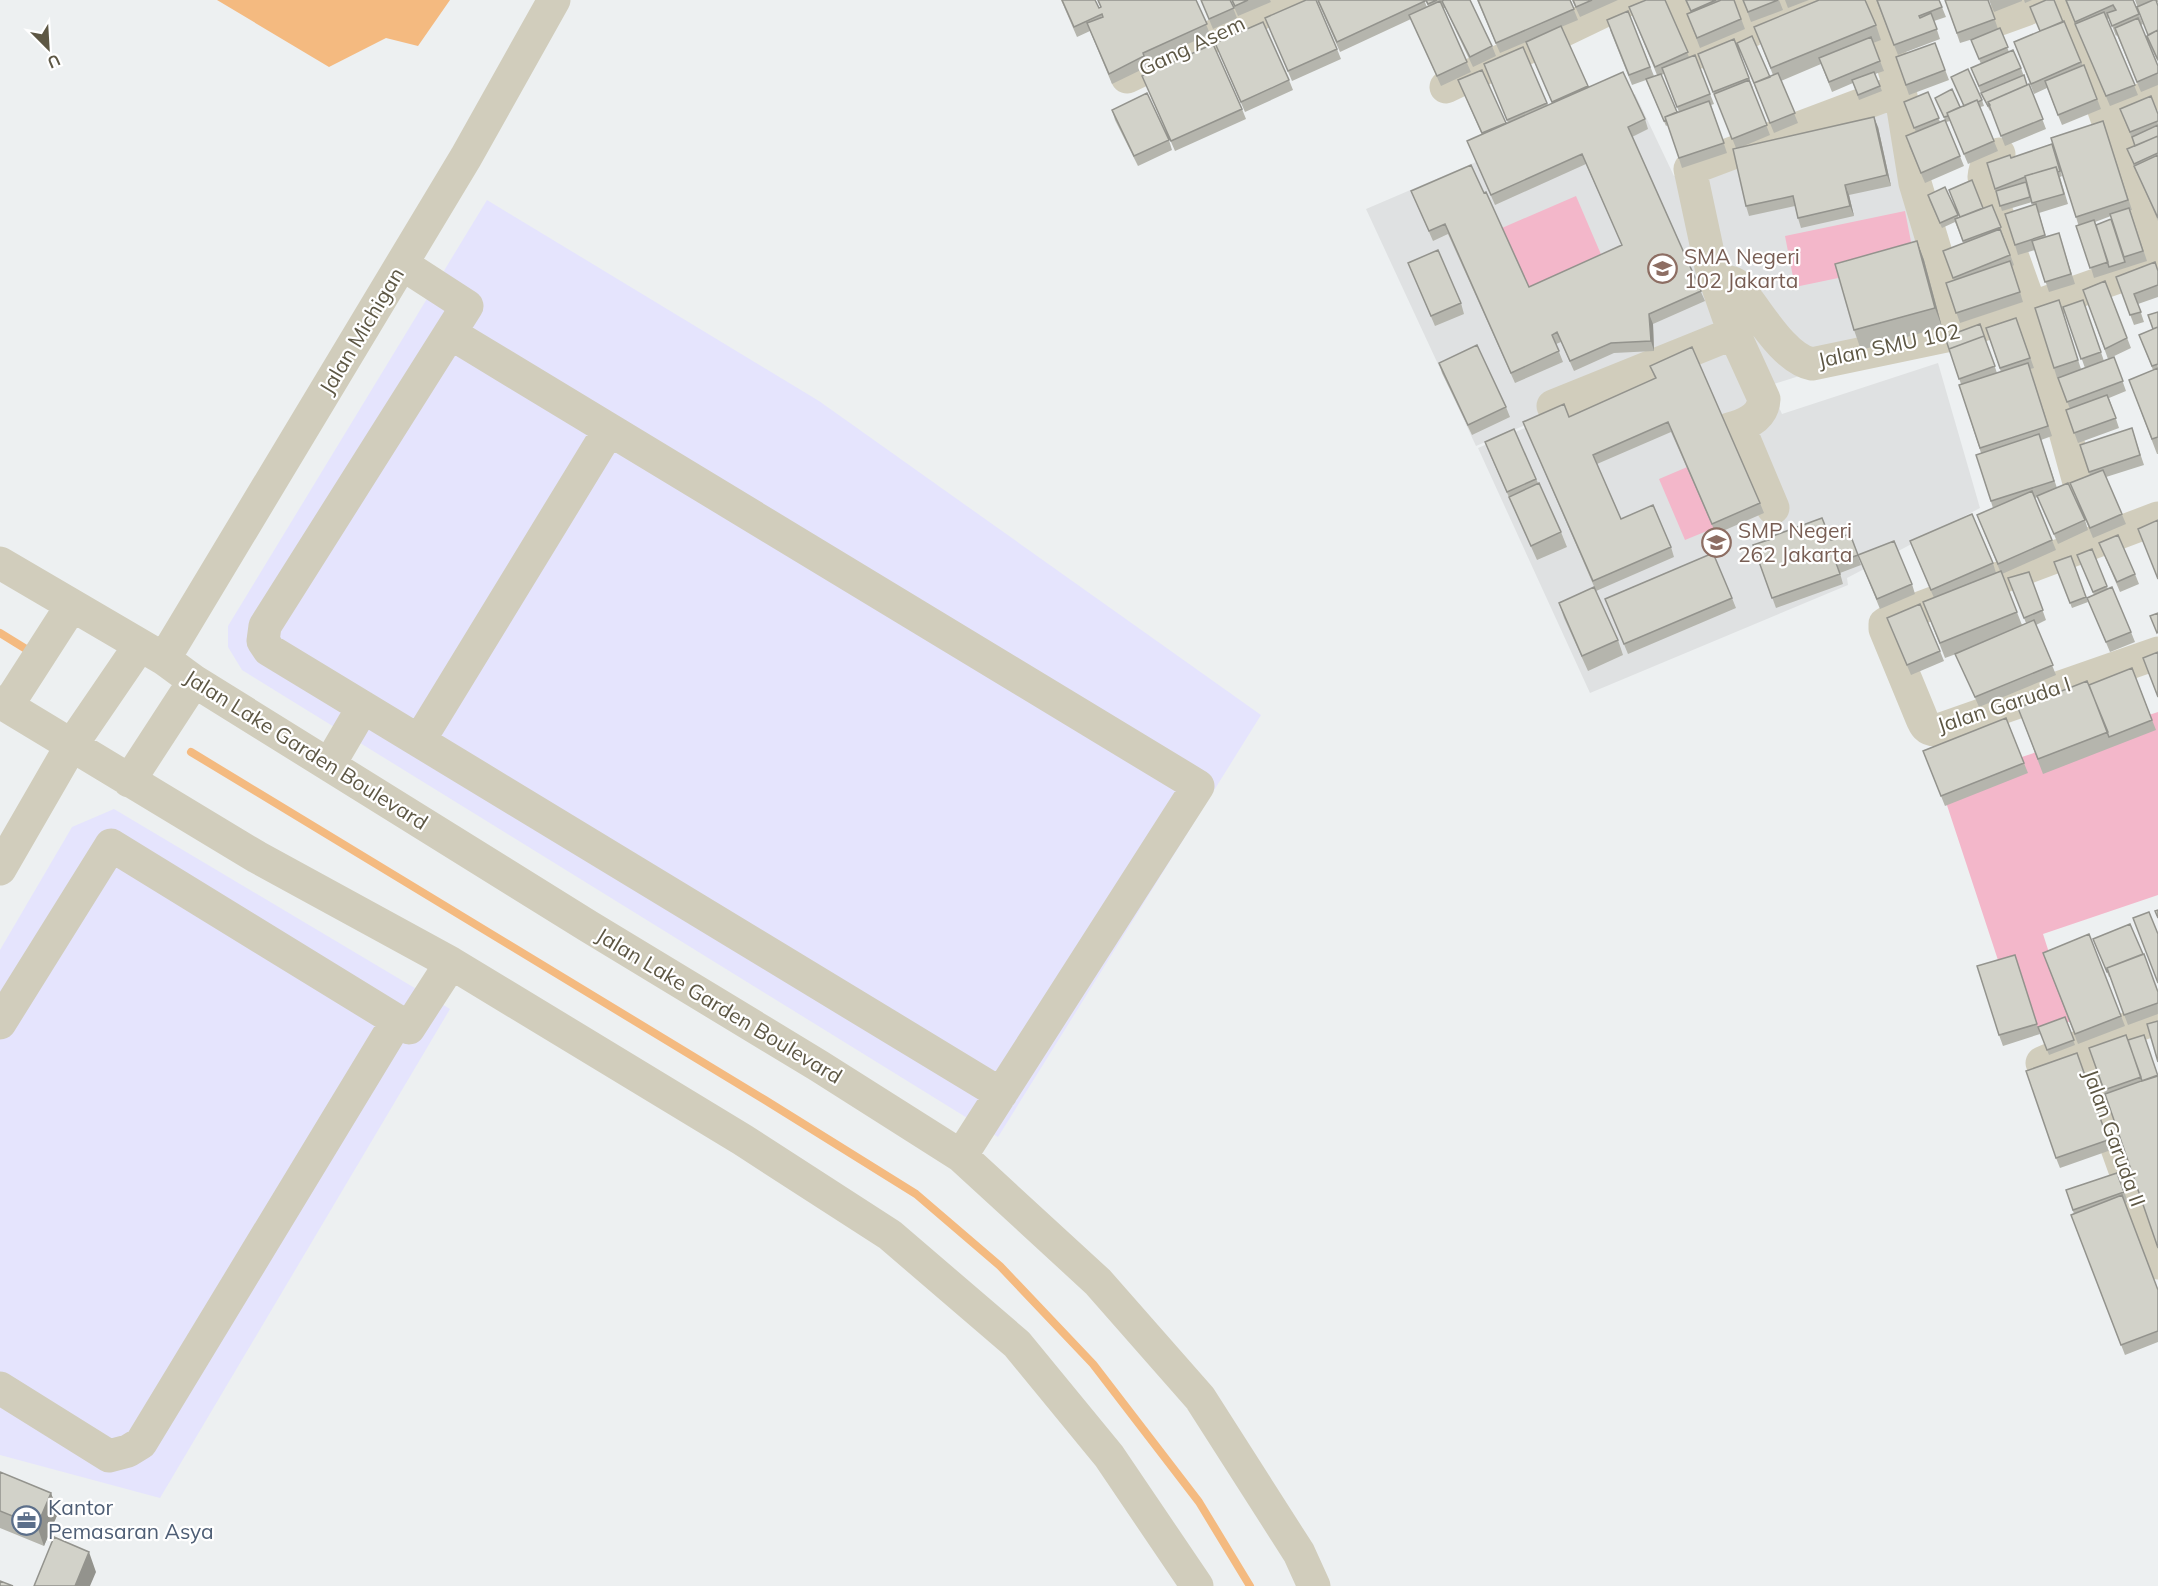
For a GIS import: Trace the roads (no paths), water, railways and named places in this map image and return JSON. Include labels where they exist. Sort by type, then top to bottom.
[{"type":"street","name":"Jalan Michigan","points":[[0,869],[71,746],[152,652],[402,264],[466,157],[554,0]]},
{"type":"street","points":[[1446,87],[1627,0]]},
{"type":"street","points":[[1678,0],[1694,49],[1698,52],[1749,32],[1816,0]]},
{"type":"street","points":[[1739,0],[1749,32]]},
{"type":"street","points":[[1874,0],[1900,90],[1915,183],[1960,333]]},
{"type":"street","points":[[2000,19],[2052,0]]},
{"type":"street","points":[[2064,0],[2158,250]]},
{"type":"street","name":"Gang Asem","points":[[1127,77],[1283,1]]},
{"type":"street","points":[[1773,508],[1734,428],[1754,419],[1763,407],[1764,399],[1734,333],[1716,284],[1690,171],[1692,168],[1900,90]]},
{"type":"street","points":[[2106,116],[2158,92]]},
{"type":"street","points":[[1999,154],[1984,168],[1984,177],[2031,309],[2078,479]]},
{"type":"street","name":"Jalan SMU 102","points":[[1716,284],[1730,282],[1735,284],[1784,346],[1798,359],[1806,363],[1817,363],[1960,333],[2158,263]]},
{"type":"street","points":[[402,264],[467,306],[265,626],[263,641],[269,650],[1001,1094]]},
{"type":"street","points":[[450,333],[1198,786],[961,1156]]},
{"type":"street","points":[[1553,406],[1734,333]]},
{"type":"street","points":[[419,741],[609,430]]},
{"type":"street","name":"Jalan Garuda I","points":[[2158,518],[1896,617],[1885,624],[1885,629],[1920,714],[1926,728],[1930,730],[1938,730],[2158,653]]},
{"type":"street","name":"Jalan Lake Garden Boulevard","points":[[0,563],[152,652],[194,681],[961,1156],[1098,1282],[1200,1398],[1299,1553],[1314,1586]]},
{"type":"street","points":[[72,605],[4,704],[257,857],[451,963],[743,1140],[890,1235],[1017,1344],[1109,1456],[1197,1586]]},
{"type":"street","points":[[129,780],[194,681]]},
{"type":"street","points":[[329,765],[363,707]]},
{"type":"street","points":[[0,1023],[111,846],[409,1028],[451,963]]},
{"type":"street","name":"Jalan Garuda II","points":[[2042,1063],[2095,1040],[2158,1018]]},
{"type":"street","points":[[0,1388],[109,1456],[128,1451],[141,1443],[397,1021]]},
{"type":"street","name":"Jalan Garuda II","points":[[2080,1047],[2158,1263]]},
{"type":"waterway","points":[[0,633],[26,649]]},
{"type":"waterway","points":[[191,752],[916,1194],[1000,1266],[1093,1364],[1199,1502],[1250,1586]]},
{"type":"place","name":"SMA Negeri 102 Jakarta","points":[[1663,269]]},
{"type":"place","name":"SMP Negeri 262 Jakarta","points":[[1717,543]]},
{"type":"place","name":"Kantor Pemasaran Asya","points":[[27,1520]]}]
